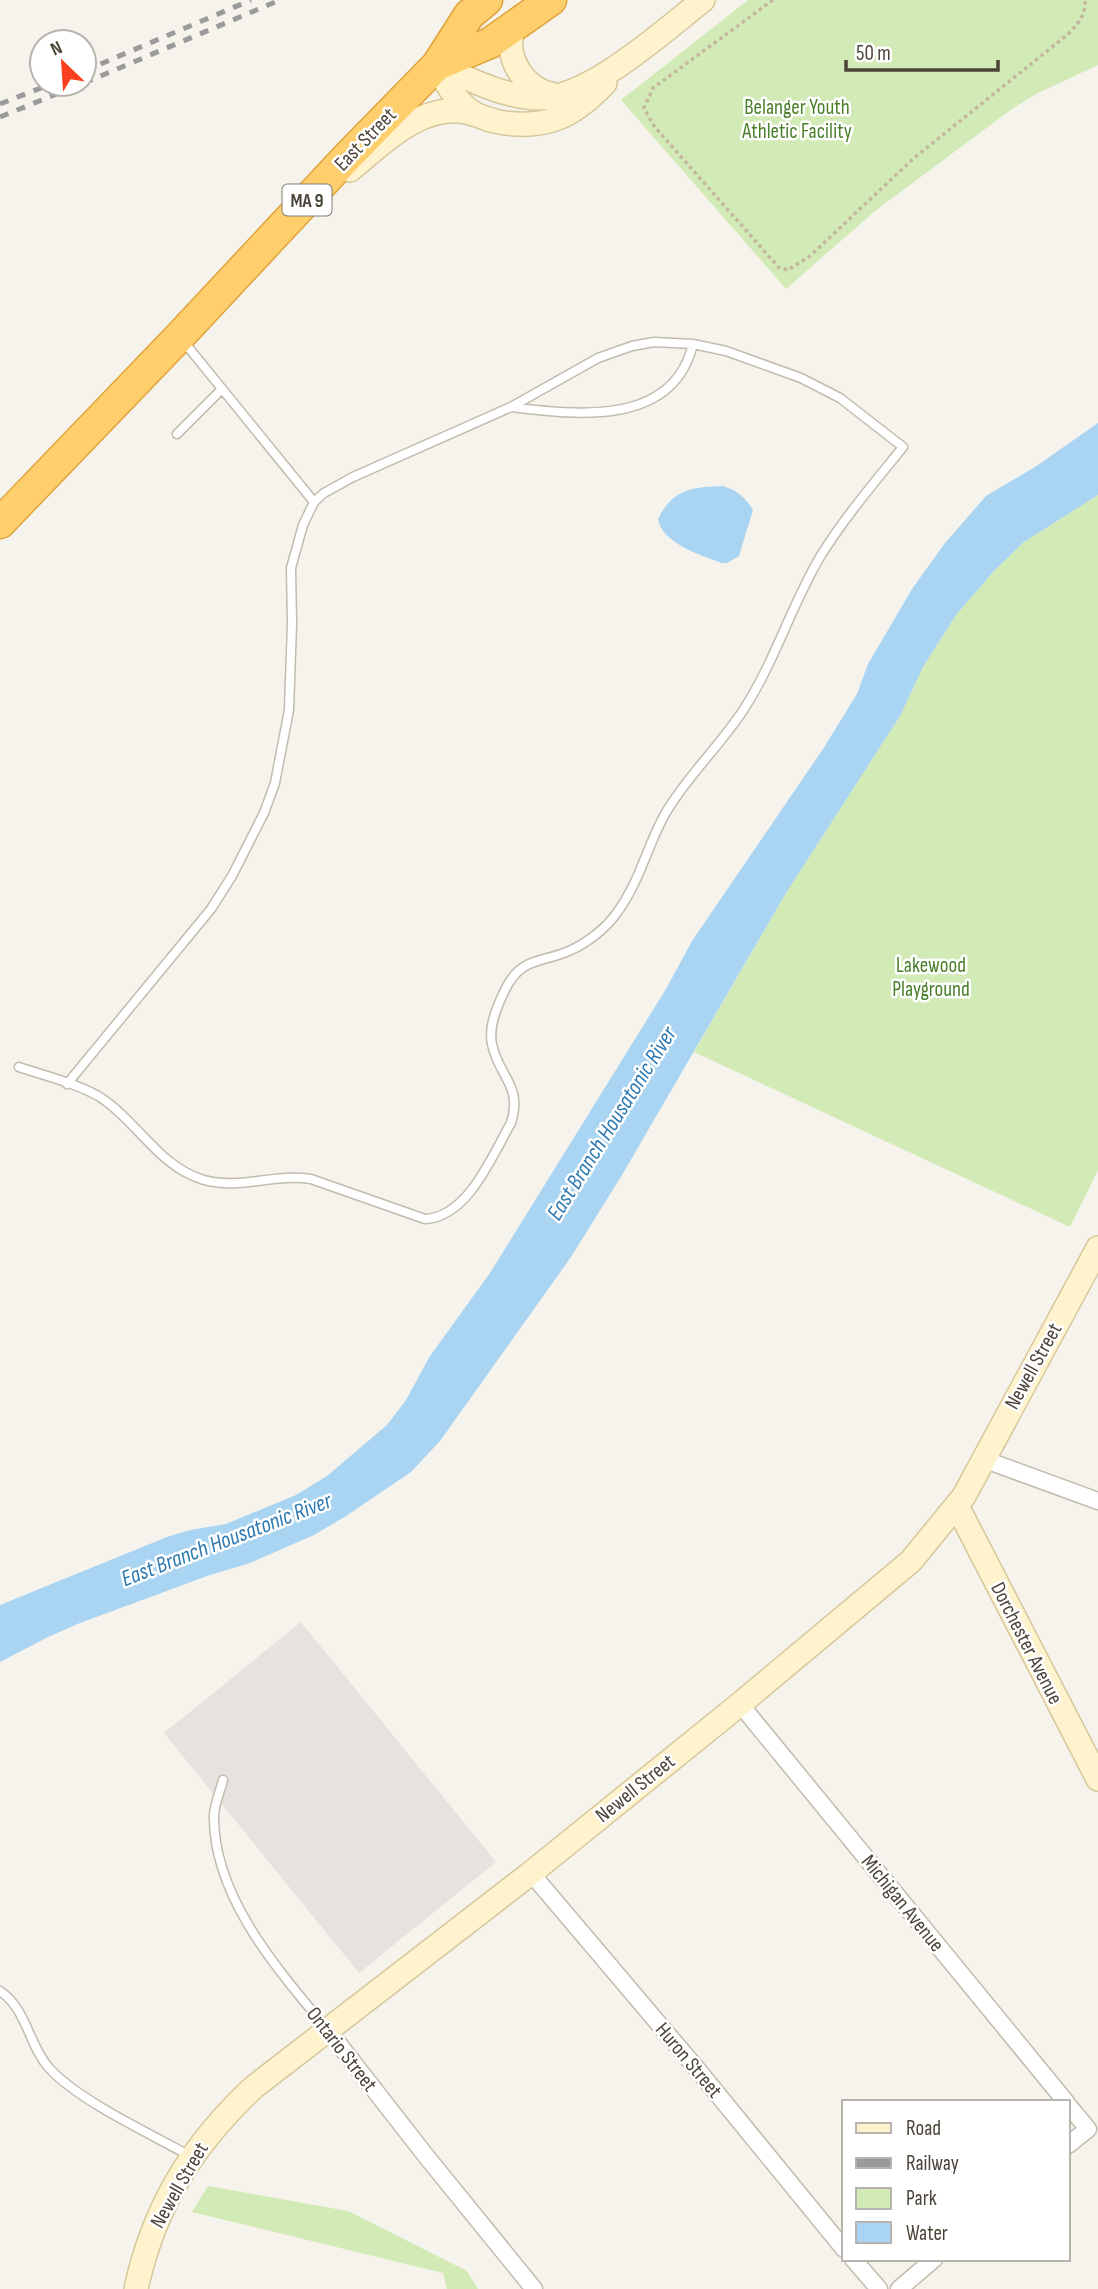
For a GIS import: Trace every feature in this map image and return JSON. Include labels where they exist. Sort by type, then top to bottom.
[{"type":"highway","name":"MA 9","points":[[437,65],[469,15],[487,0]]},
{"type":"highway","name":"MA 9","points":[[437,65],[490,43],[551,0]]},
{"type":"highway","name":"East Street","points":[[0,523],[437,65]]},
{"type":"street","points":[[437,65],[479,84],[513,94],[539,98],[561,95],[587,84],[629,57],[703,0]]},
{"type":"street","points":[[518,22],[513,30],[511,45],[520,74],[541,92],[561,95]]},
{"type":"street","points":[[262,248],[328,187],[413,122],[436,113],[456,111],[517,125],[540,124],[568,114],[598,90],[629,57]]},
{"type":"street","points":[[437,65],[446,83],[464,107],[492,120]]},
{"type":"street","name":"Newell Street","points":[[136,2289],[149,2238],[164,2205],[192,2157],[226,2113],[327,2029],[531,1873],[911,1561],[957,1506],[1096,1256]]},
{"type":"street","points":[[983,1459],[1098,1501]]},
{"type":"street","name":"Dorchester Avenue","points":[[957,1506],[1098,1779]]},
{"type":"street","name":"Michigan Avenue","points":[[740,1704],[1065,2100]]},
{"type":"street","name":"Huron Street","points":[[531,1873],[697,2068],[842,2247]]},
{"type":"street","name":"Ontario Street","points":[[327,2029],[534,2289]]},
{"type":"street","name":"Michigan Avenue","points":[[1070,2107],[1088,2129],[1070,2144]]},
{"type":"street","points":[[855,2261],[879,2289]]},
{"type":"street","points":[[899,2289],[932,2261]]},
{"type":"lane","points":[[179,337],[314,502]]},
{"type":"lane","points":[[19,1067],[98,1096],[175,1167],[204,1179],[238,1183],[288,1177],[311,1179],[425,1219],[444,1215],[463,1201],[502,1138],[515,1111],[513,1090],[494,1052],[491,1033],[495,1015],[512,978],[519,969],[535,960],[571,950],[583,943],[613,918],[634,887],[655,834],[673,802],[725,737],[760,682],[819,559],[847,517],[903,447],[840,398],[801,377],[726,351],[693,344],[654,342],[615,352],[575,370],[511,408],[353,477],[324,493],[314,502],[303,525],[291,568],[289,710],[275,783],[264,813],[232,876],[211,909],[67,1084]]},
{"type":"lane","points":[[511,408],[602,413],[634,407],[675,383],[685,369],[693,344]]},
{"type":"lane","points":[[177,434],[222,389]]},
{"type":"lane","name":"Ontario Street","points":[[223,1780],[214,1813],[216,1850],[237,1904],[273,1963],[327,2029]]},
{"type":"lane","points":[[0,1991],[18,2007],[34,2046],[49,2068],[60,2078],[94,2102],[192,2157]]},
{"type":"path","points":[[773,0],[653,88],[644,108],[653,126],[778,267],[788,270],[820,247],[914,158],[1066,35],[1080,21],[1085,0]]},
{"type":"shaded area","points":[[301,1622],[496,1862],[359,1973],[164,1733]]},
{"type":"green space","name":"Belanger Youth Athletic Facility","points":[[748,0],[1098,0],[1098,65],[1036,94],[1012,109],[875,211],[786,289],[621,100]]},
{"type":"green space","name":"Lakewood Playground","points":[[1098,495],[1098,1170],[1070,1227],[694,1052],[786,893],[900,716],[923,667],[956,615],[994,571],[1024,542]]},
{"type":"green space","points":[[208,2186],[348,2211],[467,2271],[478,2289],[447,2289],[443,2273],[192,2212]]},
{"type":"water","name":"East Branch Housatonic River","points":[[1098,423],[1098,495],[1024,542],[994,571],[956,615],[923,667],[900,716],[786,893],[622,1175],[571,1257],[440,1441],[411,1472],[314,1535],[250,1563],[80,1623],[0,1662],[0,1605],[167,1537],[226,1524],[296,1495],[327,1476],[387,1425],[406,1400],[430,1356],[490,1273],[666,989],[692,941],[823,749],[857,694],[868,664],[912,589],[945,543],[986,496],[1035,467]]},
{"type":"water","points":[[723,486],[741,495],[753,510],[739,556],[727,563],[683,547],[667,535],[658,519],[670,501],[684,492],[702,487]]},
{"type":"railway","points":[[98,65],[251,0]]},
{"type":"railway","points":[[98,77],[280,0]]},
{"type":"railway","points":[[0,104],[28,93]]},
{"type":"railway","points":[[0,117],[47,98]]}]
